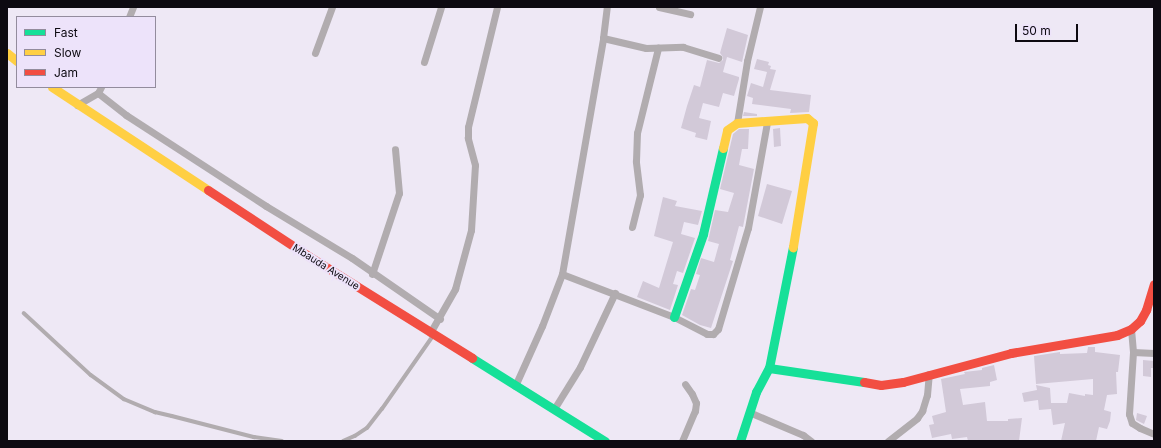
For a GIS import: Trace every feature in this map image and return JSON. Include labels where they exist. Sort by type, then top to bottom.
[{"type":"street","points":[[130,16],[134,7]]},
{"type":"street","points":[[315,53],[332,7]]},
{"type":"street","points":[[424,62],[441,7]]},
{"type":"street","points":[[432,334],[455,288],[471,230],[475,165],[468,138],[468,127],[497,7]]},
{"type":"street","points":[[515,386],[542,326],[562,274],[603,38],[606,7]]},
{"type":"street","points":[[659,7],[690,14]]},
{"type":"street","points":[[737,123],[747,61],[760,7]]},
{"type":"street","points":[[603,38],[640,47],[683,47],[718,58]]},
{"type":"street","points":[[632,227],[640,195],[636,160],[637,133],[658,48]]},
{"type":"street","points":[[7,53],[16,60]]},
{"type":"street","name":"Mbauda Avenue","points":[[53,88],[77,105],[310,257],[605,441]]},
{"type":"street","points":[[77,105],[100,90],[126,115],[266,206],[352,258],[372,274],[440,319]]},
{"type":"street","points":[[674,317],[703,234],[726,134],[730,127],[737,123],[768,122],[807,118],[813,123],[814,128],[769,368],[759,385],[740,441]]},
{"type":"street","points":[[562,274],[615,293],[674,317],[707,334],[713,334],[718,329],[748,228],[768,122]]},
{"type":"street","points":[[372,274],[399,193],[395,149]]},
{"type":"street","points":[[769,368],[784,369],[881,385],[903,382],[1011,353],[1117,335],[1131,329],[1140,321],[1154,284]]},
{"type":"street","points":[[554,409],[580,367],[615,293]]},
{"type":"street","points":[[1131,329],[1133,352],[1129,414],[1132,422],[1140,428],[1154,434]]},
{"type":"street","points":[[1133,352],[1154,353]]},
{"type":"street","points":[[888,441],[917,418],[922,411],[927,395],[929,374]]},
{"type":"street","points":[[682,441],[695,411],[696,403],[685,384]]},
{"type":"street","points":[[749,412],[803,435],[811,441]]},
{"type":"lane","points":[[24,313],[91,375],[124,400],[161,414],[254,437],[282,441]]},
{"type":"lane","points":[[343,441],[355,436],[367,428],[382,409],[432,334]]},
{"type":"building","points":[[727,28],[748,35],[742,62],[727,57],[723,72],[739,77],[734,96],[723,93],[719,107],[703,103],[699,118],[711,121],[707,140],[695,137],[696,133],[681,128],[694,85],[700,87],[707,60],[719,63],[723,60],[720,53]]},
{"type":"building","points":[[757,59],[769,62],[768,65],[771,66],[770,69],[776,70],[770,90],[811,95],[809,112],[790,113],[791,109],[752,104],[753,98],[747,96],[751,83],[763,87],[767,72],[754,69]]},
{"type":"building","points":[[744,112],[757,114],[757,116],[743,116]]},
{"type":"building","points":[[780,128],[781,146],[774,147],[773,129]]},
{"type":"building","points":[[739,129],[749,129],[748,149],[742,149],[739,165],[754,169],[743,227],[739,226],[730,260],[733,261],[711,328],[700,325],[682,315],[691,289],[695,290],[700,275],[696,274],[701,258],[714,262],[719,244],[708,241],[715,210],[728,212],[734,193],[720,189],[733,134]]},
{"type":"building","points":[[767,184],[792,191],[782,224],[758,216]]},
{"type":"building","points":[[663,197],[677,201],[675,206],[702,211],[698,225],[684,222],[681,234],[695,238],[683,273],[677,271],[673,284],[678,285],[670,310],[637,297],[643,281],[659,288],[673,242],[654,236]]},
{"type":"building","points":[[1088,347],[1095,347],[1095,352],[1120,355],[1118,372],[1116,372],[1117,394],[1107,395],[1104,410],[1111,412],[1110,421],[1107,429],[1099,427],[1096,441],[1061,441],[1065,423],[1053,425],[1051,409],[1039,410],[1038,400],[1024,402],[1022,393],[1037,390],[1036,385],[1050,388],[1051,403],[1067,403],[1069,393],[1085,396],[1085,394],[1093,395],[1093,379],[1036,384],[1034,356],[1060,352],[1060,354],[1087,353]]},
{"type":"building","points":[[1143,360],[1154,361],[1154,368],[1151,368],[1151,377],[1143,376]]},
{"type":"building","points":[[994,365],[997,380],[990,382],[990,386],[960,389],[963,405],[985,402],[987,421],[1008,421],[1008,419],[1022,418],[1019,441],[968,441],[967,437],[952,439],[951,434],[932,438],[929,425],[934,424],[932,416],[946,412],[941,379],[965,374],[964,372],[982,370],[982,368]]},
{"type":"building","points":[[1137,413],[1147,416],[1144,424],[1136,420]]},
{"type":"traffic: fast","points":[[674,317],[703,234],[723,148]]},
{"type":"traffic: fast","points":[[769,368],[793,247]]},
{"type":"traffic: fast","points":[[472,358],[605,441]]},
{"type":"traffic: fast","points":[[740,441],[756,392],[769,368],[864,382]]},
{"type":"traffic: slow","points":[[7,53],[16,60]]},
{"type":"traffic: slow","points":[[54,88],[208,190]]},
{"type":"traffic: slow","points":[[723,148],[727,130],[737,123],[807,118],[813,123],[793,247]]},
{"type":"traffic: jam","points":[[208,190],[310,257],[472,358]]},
{"type":"traffic: jam","points":[[864,382],[881,385],[903,382],[1011,353],[1117,335],[1131,329],[1140,321],[1146,310],[1154,284]]}]
